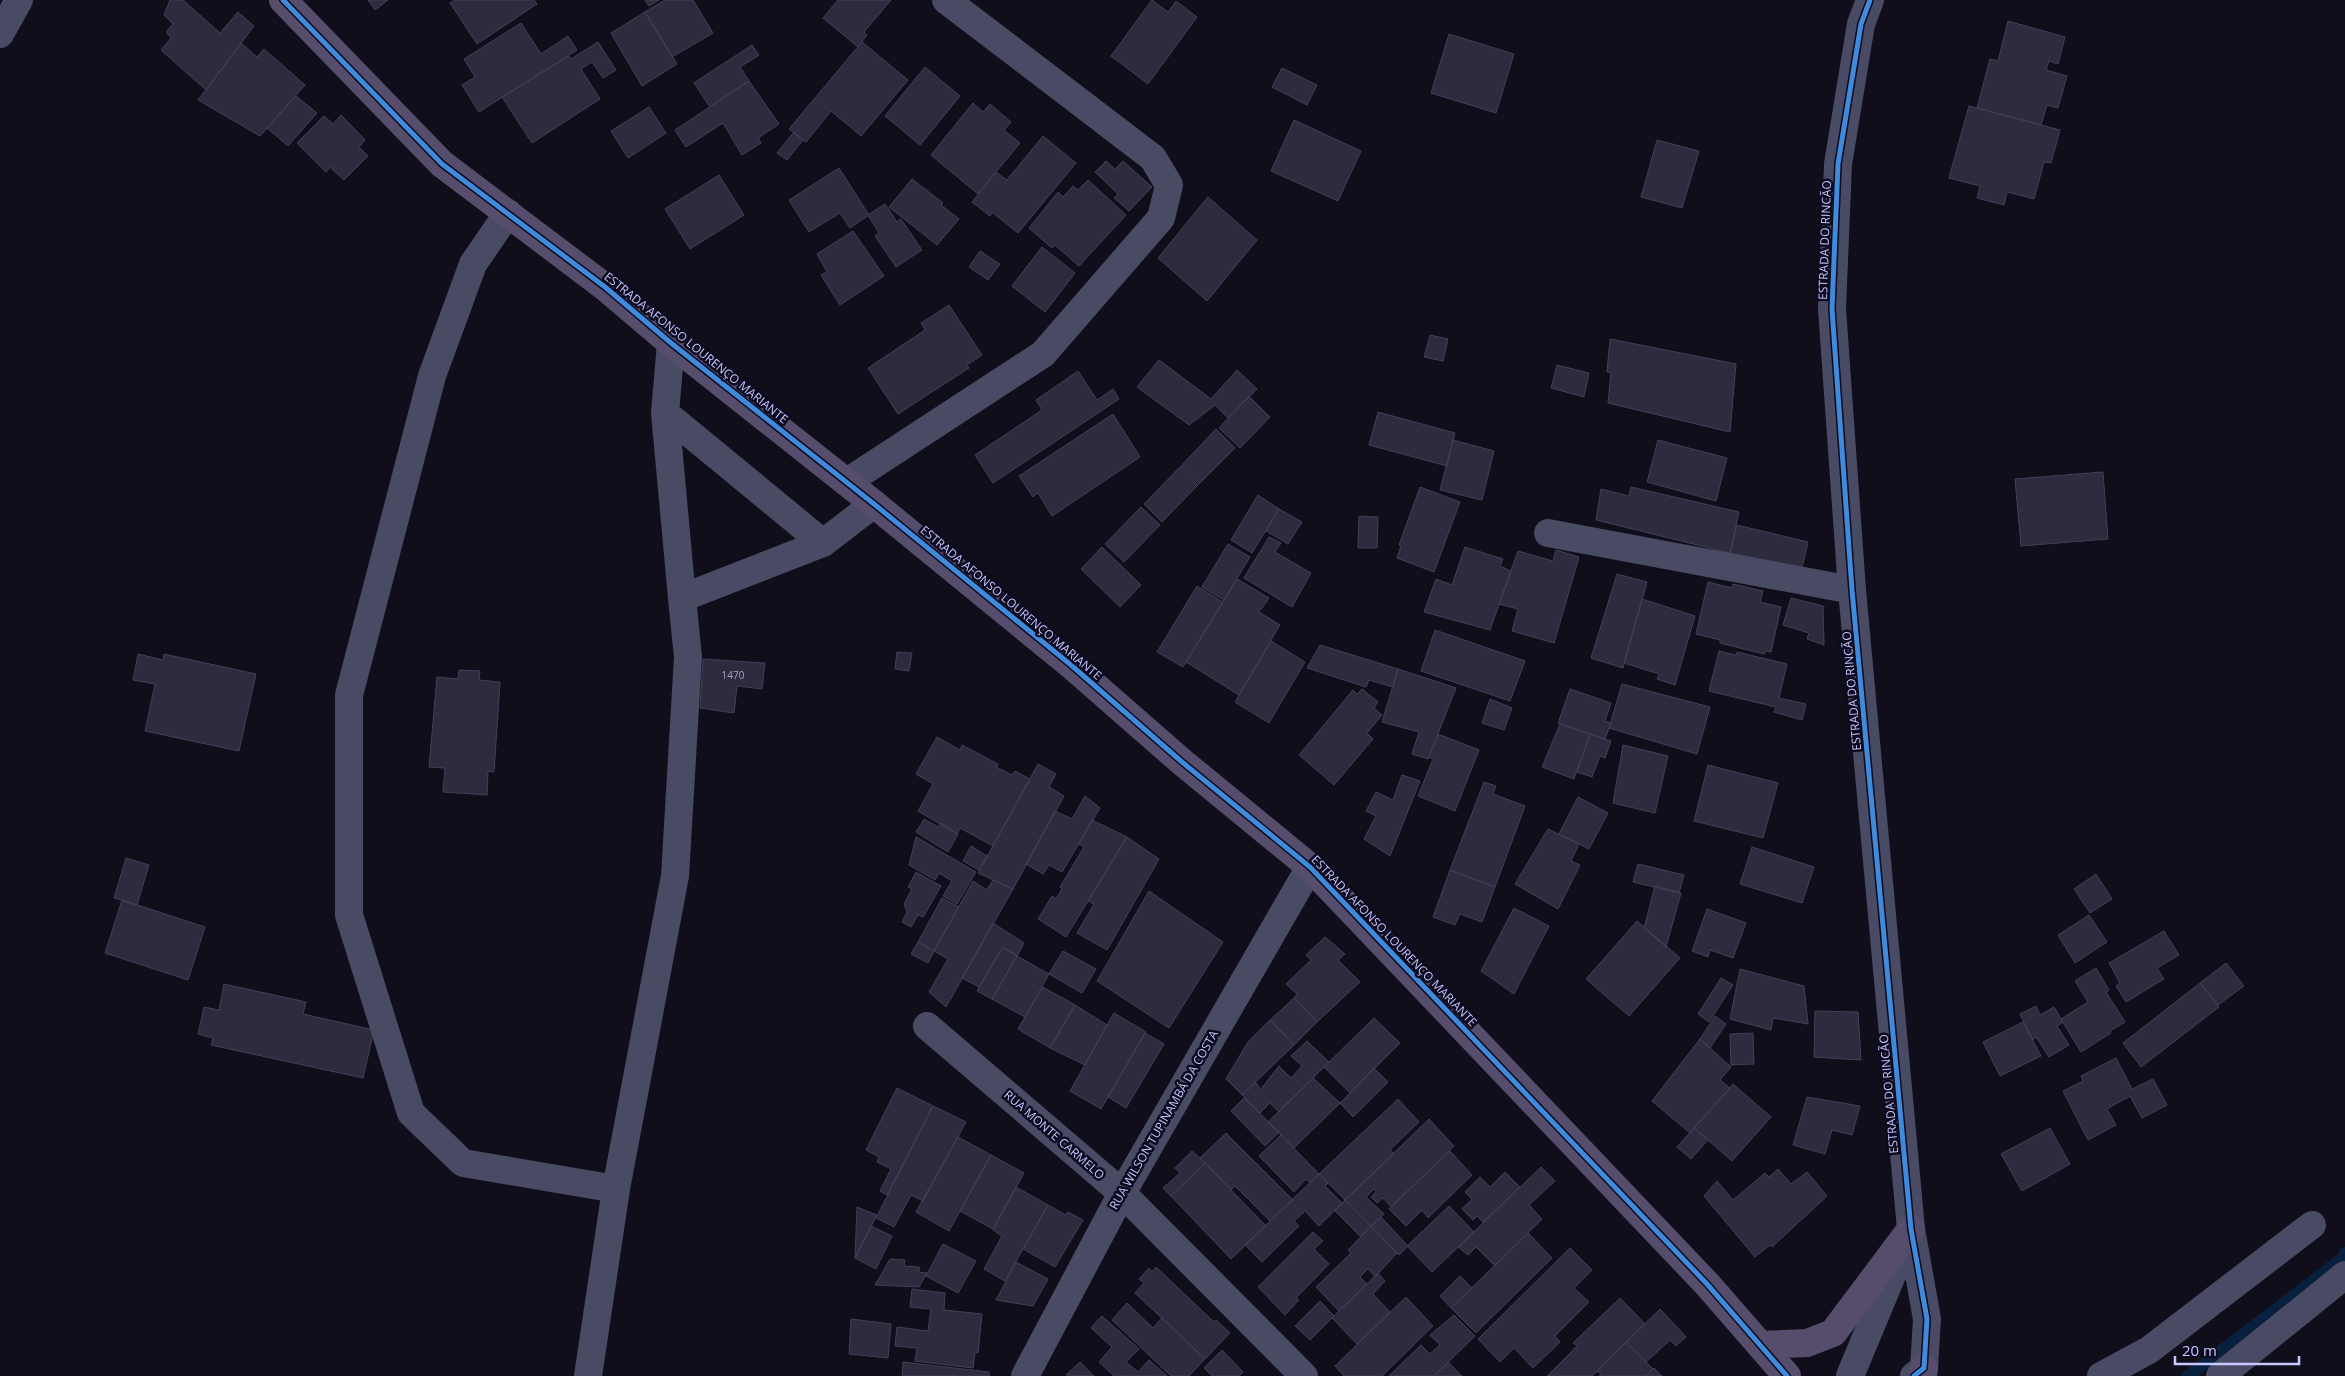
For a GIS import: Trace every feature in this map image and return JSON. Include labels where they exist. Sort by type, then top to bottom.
[{"type":"main road","name":"ESTRADA AFONSO LOURENÇO MARIANTE","points":[[284,0],[442,164],[605,287],[671,343],[847,482],[1063,659],[1182,762],[1310,867],[1707,1284],[1787,1376]]},
{"type":"main road","points":[[1760,1345],[1807,1343],[1833,1333],[1911,1229]]},
{"type":"street","points":[[0,34],[19,0]]},
{"type":"street","points":[[847,482],[1043,354],[1161,218],[1169,185],[1153,158],[946,0]]},
{"type":"street","name":"ESTRADA DO RINCÃO","points":[[1870,0],[1860,24],[1838,164],[1832,309],[1852,590],[1911,1229],[1927,1319],[1920,1373]]},
{"type":"street","points":[[508,213],[473,264],[432,376],[349,695],[349,915],[411,1113],[463,1163],[616,1189]]},
{"type":"street","points":[[588,1376],[616,1189],[676,876],[688,657],[665,413],[671,343]]},
{"type":"street","points":[[665,413],[823,543]]},
{"type":"street","points":[[682,598],[823,543],[874,504]]},
{"type":"street","points":[[1548,533],[1852,590]]},
{"type":"street","name":"RUA WILSON TUPINAMBÁ DA COSTA","points":[[1025,1376],[1122,1192],[1310,867]]},
{"type":"street","name":"RUA MONTE CARMELO","points":[[927,1026],[1122,1192],[1304,1376]]},
{"type":"street","points":[[2101,1376],[2149,1350],[2312,1225]]},
{"type":"street","name":"ESTRADA DO RINCÃO","points":[[1850,1376],[1911,1229]]},
{"type":"street","points":[[2220,1376],[2345,1276]]},
{"type":"building","points":[[170,0],[183,0],[220,33],[238,12],[254,26],[206,90],[161,50],[171,38],[166,32],[173,24],[164,15]]},
{"type":"building","points":[[368,0],[388,0],[375,10]]},
{"type":"building","points":[[455,0],[534,0],[537,4],[477,44],[450,3]]},
{"type":"building","points":[[645,0],[659,0],[649,6]]},
{"type":"building","points":[[665,0],[693,0],[713,33],[672,57],[645,12]]},
{"type":"building","points":[[838,0],[891,0],[864,32],[867,35],[858,47],[823,18]]},
{"type":"building","points":[[1152,0],[1168,12],[1176,1],[1197,17],[1148,84],[1111,56]]},
{"type":"building","points":[[645,12],[677,64],[642,86],[611,33]]},
{"type":"building","points":[[2008,21],[2065,37],[2058,64],[2049,61],[2046,70],[2067,76],[2058,108],[2047,105],[2041,125],[1977,108],[1990,59],[1998,61]]},
{"type":"building","points":[[521,23],[541,54],[568,36],[577,50],[479,112],[462,85],[475,77],[464,59]]},
{"type":"building","points":[[1449,34],[1514,54],[1496,113],[1431,93]]},
{"type":"building","points":[[598,42],[616,70],[603,78],[592,62],[581,69],[600,99],[532,143],[502,97],[569,56],[571,59]]},
{"type":"building","points":[[862,42],[908,80],[861,136],[831,111],[806,142],[789,129]]},
{"type":"building","points":[[241,43],[257,57],[264,49],[305,85],[260,136],[198,100]]},
{"type":"building","points":[[752,45],[759,55],[740,67],[749,81],[710,107],[694,83]]},
{"type":"building","points":[[925,67],[960,96],[920,145],[885,116]]},
{"type":"building","points":[[1282,68],[1317,85],[1307,105],[1272,87]]},
{"type":"building","points":[[749,81],[779,124],[758,138],[761,143],[742,155],[723,123],[686,147],[675,130]]},
{"type":"building","points":[[296,96],[317,113],[288,146],[267,128]]},
{"type":"building","points":[[973,103],[983,112],[990,104],[1011,122],[1004,130],[1020,143],[978,194],[931,155]]},
{"type":"building","points":[[1969,106],[2060,130],[2051,163],[2044,162],[2034,199],[2007,192],[2004,205],[1977,198],[1980,186],[1949,178]]},
{"type":"building","points":[[649,107],[666,133],[628,158],[611,131]]},
{"type":"building","points":[[341,115],[365,140],[359,147],[368,156],[344,180],[330,167],[326,172],[297,143],[324,116],[333,124]]},
{"type":"building","points":[[1294,120],[1361,151],[1338,201],[1271,171]]},
{"type":"building","points":[[794,132],[803,140],[787,160],[777,153]]},
{"type":"building","points":[[1043,136],[1076,163],[1018,233],[992,212],[990,216],[972,202],[996,172],[1007,180]]},
{"type":"building","points":[[1657,140],[1699,151],[1682,208],[1641,197]]},
{"type":"building","points":[[1106,161],[1115,169],[1123,161],[1152,187],[1129,211],[1114,198],[1118,194],[1095,172]]},
{"type":"building","points":[[839,168],[869,215],[850,228],[840,213],[809,232],[789,200]]},
{"type":"building","points":[[719,175],[744,215],[690,249],[665,209]]},
{"type":"building","points":[[912,179],[943,203],[941,205],[959,219],[937,245],[889,207]]},
{"type":"building","points":[[1088,180],[1126,215],[1079,266],[1055,245],[1052,248],[1029,228],[1058,192],[1063,197],[1073,186],[1078,190]]},
{"type":"building","points":[[1208,197],[1257,240],[1207,301],[1158,258]]},
{"type":"building","points":[[885,204],[897,222],[901,219],[922,250],[896,267],[875,236],[879,233],[868,215]]},
{"type":"building","points":[[853,231],[884,276],[840,305],[821,275],[827,272],[817,254]]},
{"type":"building","points":[[1042,247],[1075,273],[1045,312],[1012,286]]},
{"type":"building","points":[[980,251],[1000,264],[988,280],[969,267]]},
{"type":"building","points":[[949,305],[982,355],[967,365],[969,368],[898,414],[868,368],[925,330],[921,323]]},
{"type":"building","points":[[1430,335],[1448,339],[1443,361],[1424,357]]},
{"type":"building","points":[[1610,339],[1736,364],[1730,432],[1608,403],[1611,373],[1607,372]]},
{"type":"building","points":[[1159,360],[1211,399],[1237,370],[1257,389],[1228,418],[1215,405],[1189,425],[1137,387]]},
{"type":"building","points":[[1557,365],[1589,373],[1584,397],[1551,388]]},
{"type":"building","points":[[1078,371],[1097,400],[1113,389],[1119,399],[993,483],[975,455],[1042,410],[1036,400]]},
{"type":"building","points":[[1249,396],[1270,417],[1240,448],[1219,428]]},
{"type":"building","points":[[1378,412],[1455,433],[1447,466],[1369,445]]},
{"type":"building","points":[[1113,414],[1140,457],[1052,516],[1038,493],[1033,497],[1019,476]]},
{"type":"building","points":[[1216,429],[1235,448],[1199,484],[1181,466]]},
{"type":"building","points":[[1453,440],[1494,451],[1482,500],[1440,490]]},
{"type":"building","points":[[1658,440],[1727,458],[1716,501],[1647,482]]},
{"type":"building","points":[[1180,467],[1198,485],[1162,522],[1144,504]]},
{"type":"building","points":[[2103,472],[2108,539],[2021,546],[2015,479]]},
{"type":"building","points":[[1420,487],[1460,502],[1434,572],[1397,558],[1401,546],[1399,545]]},
{"type":"building","points":[[1631,487],[1739,512],[1730,553],[1596,520],[1601,489],[1629,496]]},
{"type":"building","points":[[1258,495],[1279,509],[1252,553],[1231,540]]},
{"type":"building","points":[[1141,507],[1160,525],[1124,562],[1105,544]]},
{"type":"building","points":[[1279,509],[1302,522],[1288,544],[1266,531]]},
{"type":"building","points":[[1359,516],[1378,517],[1377,548],[1358,548]]},
{"type":"building","points":[[1737,525],[1808,542],[1800,576],[1729,559]]},
{"type":"building","points":[[1269,537],[1281,543],[1275,552],[1311,573],[1292,607],[1244,578]]},
{"type":"building","points":[[1228,544],[1250,557],[1224,600],[1202,587]]},
{"type":"building","points":[[1102,547],[1141,585],[1120,607],[1081,569]]},
{"type":"building","points":[[1465,547],[1503,559],[1500,566],[1511,571],[1490,630],[1424,612],[1436,579],[1452,585]]},
{"type":"building","points":[[1556,550],[1579,557],[1554,643],[1512,631],[1518,609],[1499,604],[1518,551],[1553,561]]},
{"type":"building","points":[[1617,574],[1647,582],[1623,668],[1591,658]]},
{"type":"building","points":[[1237,579],[1269,598],[1259,612],[1280,625],[1239,695],[1186,662]]},
{"type":"building","points":[[1708,582],[1732,588],[1733,584],[1763,591],[1760,602],[1781,607],[1771,652],[1765,651],[1764,654],[1720,643],[1720,640],[1696,634]]},
{"type":"building","points":[[1197,586],[1223,602],[1183,667],[1157,652]]},
{"type":"building","points":[[1791,598],[1823,606],[1824,645],[1807,639],[1809,633],[1783,625]]},
{"type":"building","points":[[1642,599],[1695,616],[1675,685],[1657,679],[1659,674],[1624,663]]},
{"type":"building","points":[[1435,630],[1525,661],[1510,701],[1421,671]]},
{"type":"building","points":[[1271,641],[1305,662],[1269,723],[1235,702]]},
{"type":"building","points":[[1320,645],[1398,669],[1393,687],[1369,680],[1366,687],[1307,668]]},
{"type":"building","points":[[1719,651],[1736,655],[1737,652],[1787,664],[1779,698],[1806,704],[1802,720],[1774,712],[1776,707],[1709,691]]},
{"type":"building","points":[[897,652],[912,653],[909,671],[895,669]]},
{"type":"building","points":[[138,654],[163,660],[164,654],[256,674],[239,751],[145,731],[155,684],[133,680]]},
{"type":"building","points":[[703,659],[765,663],[762,689],[737,686],[734,713],[700,708]]},
{"type":"building","points":[[1398,669],[1456,688],[1428,759],[1412,754],[1419,732],[1382,722]]},
{"type":"building","points":[[459,670],[480,671],[479,680],[500,682],[494,772],[488,771],[487,795],[443,792],[445,768],[429,767],[437,677],[458,679]]},
{"type":"building","points":[[1622,684],[1710,707],[1697,754],[1609,728]]},
{"type":"building","points":[[1362,689],[1378,702],[1374,708],[1382,715],[1367,733],[1373,739],[1334,785],[1299,755],[1353,690],[1357,694]]},
{"type":"building","points":[[1570,689],[1611,703],[1605,721],[1611,723],[1605,739],[1558,723]]},
{"type":"building","points":[[1490,699],[1512,708],[1504,730],[1482,723]]},
{"type":"building","points":[[1560,724],[1590,734],[1574,779],[1542,767]]},
{"type":"building","points":[[1438,734],[1479,750],[1455,811],[1418,796],[1433,759],[1429,757]]},
{"type":"building","points":[[1590,734],[1611,741],[1605,758],[1600,756],[1592,777],[1577,772]]},
{"type":"building","points":[[937,737],[960,750],[962,745],[998,764],[996,767],[1012,775],[1015,771],[1030,779],[993,846],[960,828],[957,834],[918,811],[933,784],[916,774]]},
{"type":"building","points":[[1623,745],[1668,756],[1655,813],[1613,803]]},
{"type":"building","points":[[1038,764],[1056,774],[1049,787],[1064,796],[1013,889],[978,873]]},
{"type":"building","points":[[1708,765],[1778,783],[1763,838],[1694,821]]},
{"type":"building","points":[[1402,775],[1420,781],[1390,856],[1364,839],[1376,816],[1366,811],[1376,792],[1393,800]]},
{"type":"building","points":[[1484,782],[1496,786],[1493,794],[1525,806],[1495,887],[1450,870]]},
{"type":"building","points":[[1085,796],[1100,808],[1062,872],[1049,865],[1043,874],[1026,864],[1055,811],[1072,819]]},
{"type":"building","points":[[1578,797],[1608,813],[1589,849],[1559,834]]},
{"type":"building","points":[[924,819],[938,827],[941,823],[958,834],[948,852],[916,832]]},
{"type":"building","points":[[1092,820],[1127,837],[1066,937],[1038,919],[1052,896],[1056,899],[1062,889],[1060,887],[1084,847],[1079,844]]},
{"type":"building","points":[[1548,829],[1579,844],[1571,861],[1580,865],[1558,909],[1515,884]]},
{"type":"building","points":[[916,837],[976,872],[957,904],[943,896],[952,881],[939,873],[935,880],[909,865]]},
{"type":"building","points":[[1127,837],[1159,859],[1107,950],[1077,933],[1094,904],[1088,901]]},
{"type":"building","points":[[971,846],[987,856],[979,870],[963,861]]},
{"type":"building","points":[[1752,847],[1814,867],[1802,903],[1740,884]]},
{"type":"building","points":[[126,858],[149,865],[137,905],[114,898]]},
{"type":"building","points":[[1638,864],[1684,875],[1679,893],[1633,882]]},
{"type":"building","points":[[1450,870],[1495,887],[1482,922],[1460,914],[1455,925],[1433,917]]},
{"type":"building","points":[[916,872],[941,886],[923,917],[918,915],[911,927],[902,922],[907,912],[904,904],[912,889],[908,887]]},
{"type":"building","points":[[2096,874],[2112,899],[2090,913],[2074,889]]},
{"type":"building","points":[[993,880],[1013,889],[946,1007],[929,992],[948,959],[934,951],[973,881],[987,890]]},
{"type":"building","points":[[1655,886],[1681,893],[1666,947],[1644,928]]},
{"type":"building","points":[[1149,891],[1223,942],[1169,1028],[1097,981]]},
{"type":"building","points":[[942,898],[959,907],[934,951],[918,942]]},
{"type":"building","points":[[122,900],[205,927],[188,980],[105,953]]},
{"type":"building","points":[[1514,908],[1549,926],[1514,994],[1481,971]]},
{"type":"building","points":[[1707,909],[1746,923],[1733,958],[1710,950],[1708,957],[1692,951]]},
{"type":"building","points":[[2089,915],[2107,942],[2075,963],[2058,935]]},
{"type":"building","points":[[1637,921],[1680,958],[1629,1016],[1586,979]]},
{"type":"building","points":[[993,923],[1024,943],[1017,956],[1003,947],[979,987],[962,978]]},
{"type":"building","points":[[2164,931],[2179,955],[2157,968],[2164,979],[2126,1002],[2116,986],[2120,983],[2109,963]]},
{"type":"building","points":[[1325,937],[1345,954],[1338,960],[1360,982],[1317,1022],[1294,998],[1297,994],[1286,984],[1311,960],[1306,955]]},
{"type":"building","points":[[918,942],[934,951],[928,963],[911,954]]},
{"type":"building","points":[[1003,947],[1017,956],[992,999],[977,991]]},
{"type":"building","points":[[1063,951],[1096,969],[1082,993],[1049,974]]},
{"type":"building","points":[[1017,956],[1049,974],[1025,1017],[992,999]]},
{"type":"building","points":[[2226,963],[2244,986],[2218,1005],[2200,983]]},
{"type":"building","points":[[2096,968],[2109,990],[2106,992],[2125,1022],[2081,1052],[2061,1019],[2088,1002],[2075,981]]},
{"type":"building","points":[[1740,969],[1804,986],[1808,1024],[1773,1018],[1771,1030],[1730,1019]]},
{"type":"building","points":[[1721,978],[1733,985],[1709,1022],[1698,1014]]},
{"type":"building","points":[[2200,983],[2219,1007],[2141,1067],[2123,1043]]},
{"type":"building","points":[[224,984],[306,1002],[303,1014],[374,1030],[363,1078],[211,1045],[213,1038],[198,1034],[204,1007],[219,1010]]},
{"type":"building","points":[[1043,987],[1075,1005],[1050,1048],[1018,1029]]},
{"type":"building","points":[[1294,998],[1317,1022],[1294,1045],[1270,1020]]},
{"type":"building","points":[[1075,1005],[1107,1025],[1085,1065],[1050,1048]]},
{"type":"building","points":[[2036,1006],[2040,1015],[2054,1007],[2063,1022],[2057,1026],[2069,1045],[2049,1057],[2036,1037],[2033,1040],[2020,1014]]},
{"type":"building","points":[[1815,1011],[1858,1012],[1861,1060],[1814,1057]]},
{"type":"building","points":[[1114,1013],[1146,1032],[1101,1109],[1070,1091]]},
{"type":"building","points":[[1715,1016],[1726,1024],[1710,1048],[1700,1039]]},
{"type":"building","points":[[1374,1018],[1400,1043],[1350,1093],[1324,1067]]},
{"type":"building","points":[[1270,1020],[1294,1045],[1242,1095],[1226,1079],[1248,1042]]},
{"type":"building","points":[[2023,1022],[2041,1056],[2000,1076],[1983,1042]]},
{"type":"building","points":[[1145,1033],[1164,1044],[1126,1108],[1108,1097]]},
{"type":"building","points":[[1753,1033],[1754,1064],[1731,1065],[1730,1034]]},
{"type":"building","points":[[1700,1039],[1731,1067],[1720,1080],[1730,1088],[1690,1133],[1652,1101]]},
{"type":"building","points":[[1307,1041],[1329,1062],[1279,1112],[1270,1103],[1260,1113],[1242,1095],[1255,1082],[1261,1089],[1279,1066],[1291,1078],[1302,1066],[1291,1056]]},
{"type":"building","points":[[2116,1058],[2132,1089],[2153,1079],[2167,1105],[2142,1118],[2130,1096],[2107,1109],[2116,1125],[2088,1140],[2063,1091],[2083,1081],[2081,1076]]},
{"type":"building","points":[[1374,1068],[1388,1082],[1353,1117],[1340,1103]]},
{"type":"building","points":[[1313,1078],[1340,1103],[1294,1148],[1268,1122]]},
{"type":"building","points":[[1733,1084],[1771,1117],[1732,1161],[1694,1128]]},
{"type":"building","points":[[897,1088],[933,1106],[887,1195],[880,1191],[891,1169],[877,1162],[879,1157],[866,1150]]},
{"type":"building","points":[[1807,1097],[1860,1106],[1852,1135],[1832,1130],[1825,1154],[1793,1145]]},
{"type":"building","points":[[1244,1098],[1279,1132],[1265,1146],[1231,1111]]},
{"type":"building","points":[[1398,1099],[1419,1122],[1390,1150],[1394,1154],[1345,1200],[1319,1174]]},
{"type":"building","points":[[933,1106],[966,1122],[923,1201],[911,1195],[894,1227],[876,1218]]},
{"type":"building","points":[[1429,1119],[1454,1146],[1391,1207],[1383,1198],[1377,1203],[1371,1197],[1376,1192],[1374,1189],[1366,1197],[1384,1214],[1371,1226],[1345,1200]]},
{"type":"building","points":[[1694,1128],[1708,1140],[1691,1159],[1677,1147]]},
{"type":"building","points":[[2050,1128],[2070,1164],[2022,1191],[2001,1154]]},
{"type":"building","points":[[1226,1133],[1293,1200],[1270,1221],[1235,1186],[1231,1190],[1200,1158]]},
{"type":"building","points":[[1281,1135],[1319,1174],[1310,1183],[1306,1179],[1294,1192],[1259,1156]]},
{"type":"building","points":[[958,1137],[991,1155],[949,1231],[916,1212]]},
{"type":"building","points":[[1192,1151],[1205,1163],[1171,1196],[1163,1188],[1180,1173],[1175,1168]]},
{"type":"building","points":[[1450,1151],[1472,1175],[1428,1218],[1422,1210],[1406,1226],[1389,1209]]},
{"type":"building","points":[[991,1155],[1024,1173],[993,1229],[960,1211]]},
{"type":"building","points":[[1205,1163],[1266,1226],[1231,1259],[1171,1196]]},
{"type":"building","points":[[1541,1167],[1555,1181],[1529,1205],[1542,1219],[1495,1266],[1476,1247],[1468,1255],[1458,1247]]},
{"type":"building","points":[[1778,1169],[1791,1184],[1807,1172],[1827,1196],[1772,1247],[1770,1245],[1755,1257],[1704,1196],[1717,1181],[1733,1200],[1765,1173],[1769,1177]]},
{"type":"building","points":[[1505,1172],[1520,1187],[1483,1222],[1477,1216],[1473,1220],[1462,1209],[1472,1199],[1465,1192],[1480,1177],[1490,1187]]},
{"type":"building","points":[[1319,1174],[1328,1183],[1325,1186],[1342,1203],[1319,1226],[1305,1211],[1294,1221],[1299,1226],[1262,1262],[1245,1245]]},
{"type":"building","points":[[1016,1187],[1048,1205],[1005,1281],[984,1269],[1002,1236],[993,1230]]},
{"type":"building","points":[[1345,1200],[1371,1226],[1361,1237],[1335,1211]]},
{"type":"building","points":[[1048,1205],[1066,1215],[1068,1212],[1083,1220],[1055,1267],[1023,1249]]},
{"type":"building","points":[[1449,1206],[1474,1232],[1432,1272],[1407,1246]]},
{"type":"building","points":[[857,1207],[877,1215],[855,1258]]},
{"type":"building","points":[[1381,1217],[1408,1246],[1399,1255],[1371,1226]]},
{"type":"building","points":[[871,1226],[892,1236],[876,1269],[855,1258]]},
{"type":"building","points":[[1371,1226],[1397,1253],[1375,1277],[1368,1269],[1360,1277],[1367,1284],[1339,1311],[1316,1287],[1351,1253],[1348,1250]]},
{"type":"building","points":[[1313,1232],[1323,1241],[1314,1249],[1329,1264],[1296,1298],[1299,1300],[1285,1315],[1258,1287]]},
{"type":"building","points":[[1528,1233],[1552,1258],[1476,1333],[1451,1308]]},
{"type":"building","points":[[943,1244],[976,1261],[958,1293],[926,1276]]},
{"type":"building","points":[[1570,1248],[1592,1270],[1574,1288],[1589,1302],[1555,1336],[1560,1342],[1533,1368],[1514,1348],[1500,1362],[1478,1339]]},
{"type":"building","points":[[890,1259],[905,1260],[904,1266],[919,1267],[919,1272],[927,1273],[919,1287],[875,1285]]},
{"type":"building","points":[[1016,1262],[1048,1279],[1033,1306],[996,1300]]},
{"type":"building","points":[[1156,1267],[1214,1322],[1216,1320],[1230,1333],[1205,1359],[1135,1293],[1144,1283],[1139,1279],[1149,1268],[1152,1272]]},
{"type":"building","points":[[1378,1273],[1385,1281],[1373,1294],[1390,1312],[1357,1344],[1332,1318]]},
{"type":"building","points":[[1460,1276],[1472,1288],[1451,1308],[1440,1296]]},
{"type":"building","points":[[912,1289],[945,1293],[944,1310],[982,1314],[978,1353],[975,1352],[973,1368],[915,1361],[917,1348],[895,1346],[897,1327],[928,1331],[931,1309],[910,1307]]},
{"type":"building","points":[[1406,1297],[1433,1326],[1382,1376],[1344,1376],[1335,1366]]},
{"type":"building","points":[[1620,1298],[1645,1324],[1592,1376],[1547,1376],[1577,1346],[1573,1343]]},
{"type":"building","points":[[1320,1301],[1334,1316],[1310,1340],[1295,1326]]},
{"type":"building","points":[[1127,1303],[1153,1328],[1162,1318],[1205,1359],[1189,1376],[1171,1376],[1112,1320]]},
{"type":"building","points":[[1660,1309],[1686,1337],[1676,1346],[1670,1340],[1646,1362],[1626,1342]]},
{"type":"building","points":[[1454,1315],[1475,1336],[1434,1376],[1389,1376],[1421,1345],[1430,1354],[1440,1345],[1430,1335]]},
{"type":"building","points":[[1102,1316],[1139,1349],[1126,1362],[1138,1372],[1149,1360],[1167,1376],[1114,1376],[1099,1362],[1112,1347],[1091,1328]]},
{"type":"building","points":[[851,1319],[891,1324],[888,1358],[849,1354]]},
{"type":"building","points":[[1626,1342],[1653,1369],[1646,1376],[1599,1376],[1601,1374],[1597,1371]]},
{"type":"building","points":[[1222,1350],[1243,1372],[1239,1376],[1212,1376],[1204,1368]]},
{"type":"building","points":[[903,1362],[989,1372],[989,1376],[902,1376]]},
{"type":"building","points":[[1080,1362],[1094,1376],[1066,1375]]},
{"type":"building","points":[[1448,1362],[1462,1376],[1434,1376]]},
{"type":"building","points":[[1654,1368],[1662,1376],[1646,1376]]},
{"type":"waterway","points":[[2188,1376],[2344,1257],[2345,1253]]},
{"type":"cycle path","points":[[283,0],[442,164],[605,287],[671,343],[874,504],[1071,665],[1182,762],[1310,867],[1707,1284],[1787,1376]]},
{"type":"cycle path","points":[[1870,0],[1861,24],[1838,164],[1832,309],[1852,590],[1911,1229],[1927,1319],[1924,1368],[1914,1376]]}]
